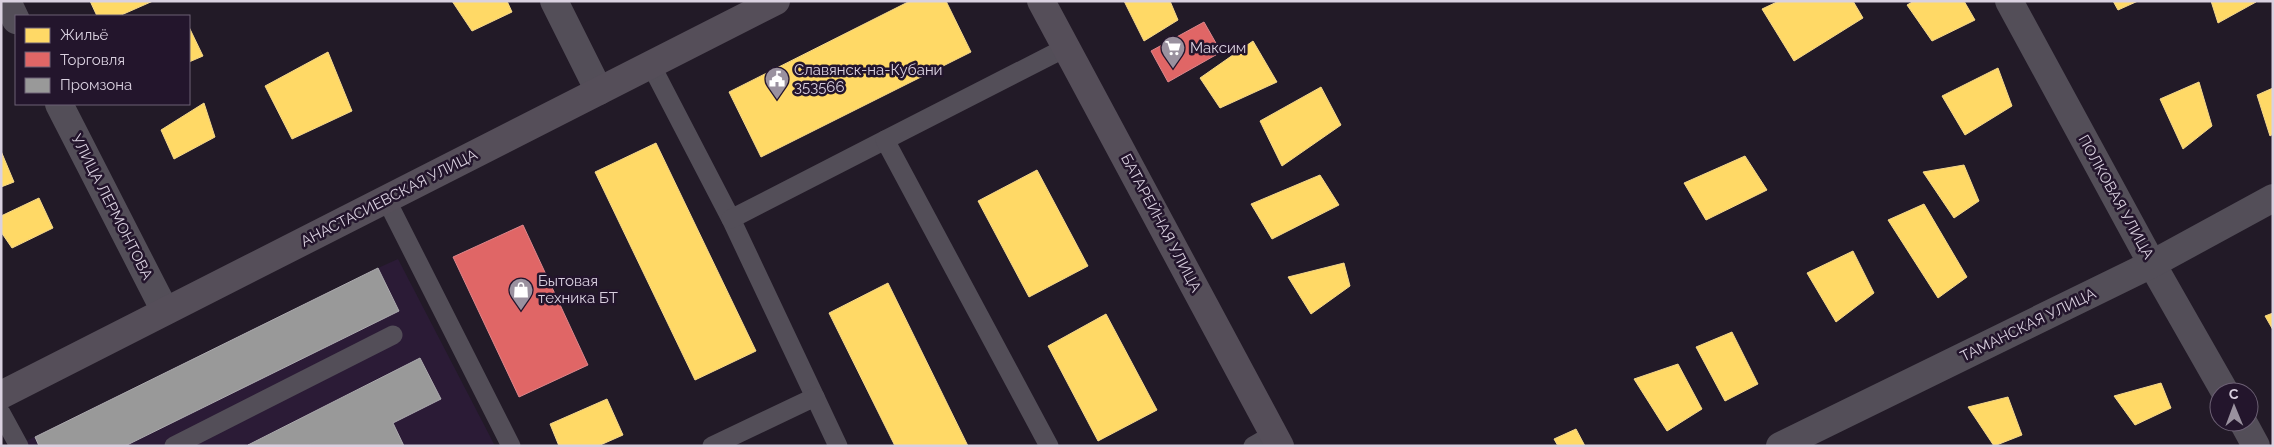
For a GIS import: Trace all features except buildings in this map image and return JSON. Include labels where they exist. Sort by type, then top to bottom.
[{"type":"street","points":[[7,1],[15,18]]},
{"type":"street","points":[[554,1],[599,91]]},
{"type":"street","name":"АНАСТАСИЕВСКАЯ УЛИЦА","points":[[1,395],[776,1]]},
{"type":"street","name":"БАТАРЕЙНАЯ УЛИЦА","points":[[1041,1],[1067,47],[1269,442]]},
{"type":"street","name":"ПОЛКОВАЯ УЛИЦА","points":[[2009,1],[2152,264],[2219,382]]},
{"type":"street","name":"УЛИЦА ЛЕРМОНТОВА","points":[[60,105],[165,311]]},
{"type":"street","name":"ТАМАНСКАЯ УЛИЦА","points":[[1780,446],[2152,264],[2273,198]]},
{"type":"street","points":[[2248,432],[2256,446]]},
{"type":"lane","points":[[731,219],[1067,47]]},
{"type":"lane","points":[[651,65],[731,219],[838,446]]},
{"type":"lane","points":[[885,140],[1049,446]]},
{"type":"lane","points":[[386,199],[512,446]]},
{"type":"lane","points":[[174,446],[393,335]]},
{"type":"lane","points":[[712,446],[814,398]]},
{"type":"lane","points":[[1,413],[19,446]]},
{"type":"shaded area","points":[[398,259],[495,446],[16,446],[378,268]]},
{"type":"place","name":"Максим","points":[[1173,69]]},
{"type":"place","name":"Славянск-на-Кубани 353566","points":[[777,100]]},
{"type":"place","name":"Бытовая техника БТ","points":[[521,311]]}]
